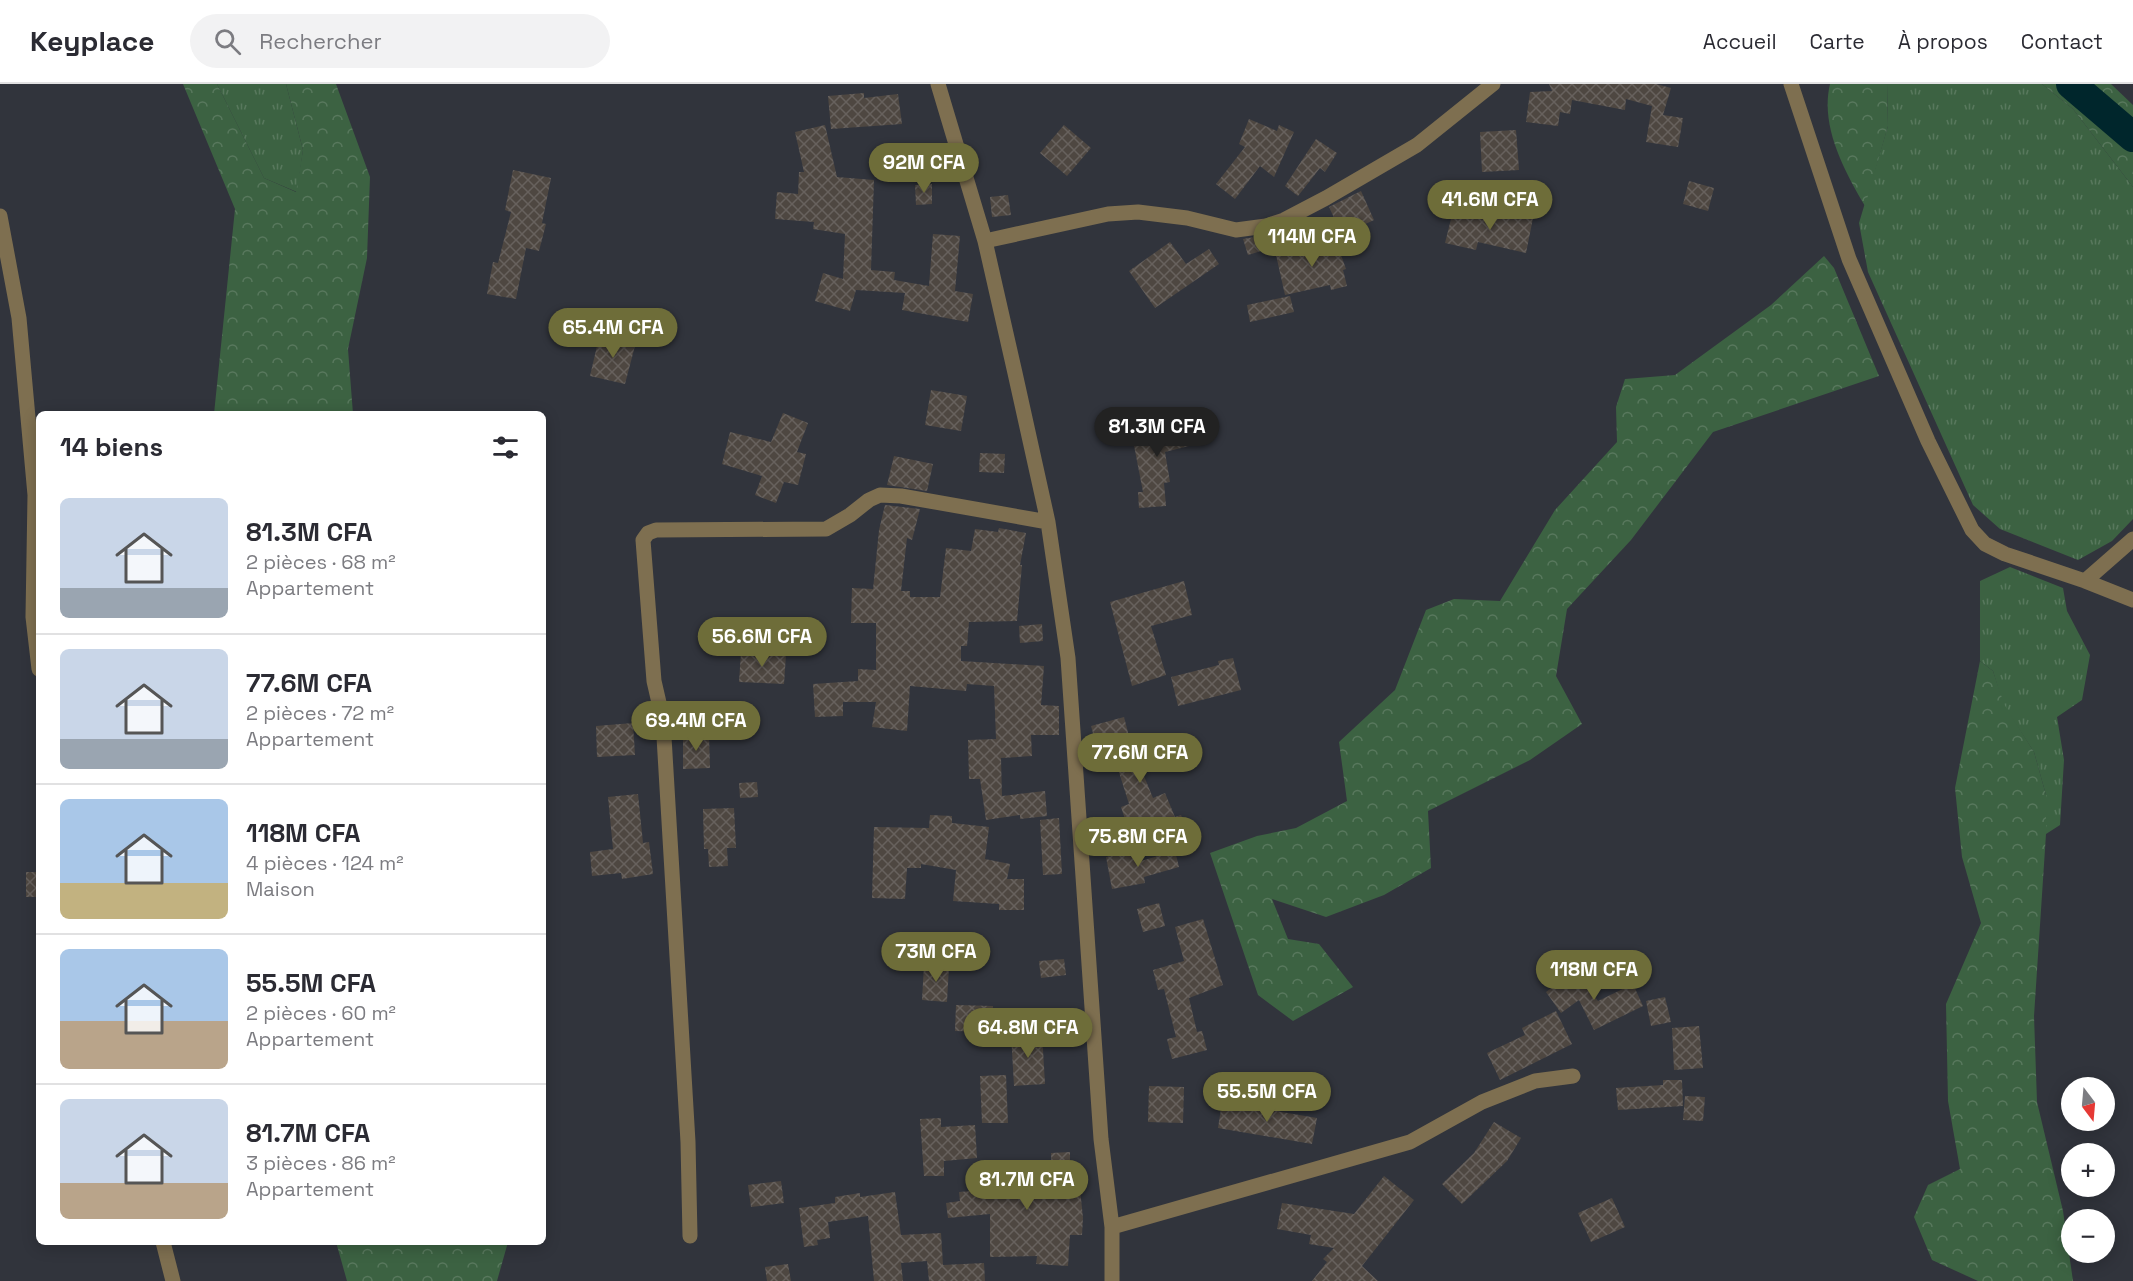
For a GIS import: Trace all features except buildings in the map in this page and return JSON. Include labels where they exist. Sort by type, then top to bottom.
[{"type":"street","points":[[938,84],[985,241],[1048,522],[1068,658],[1101,1139],[1112,1227],[1113,1281]]},
{"type":"street","points":[[985,241],[1108,214],[1159,213],[1236,230],[1275,223],[1326,198],[1417,145],[1493,84]]},
{"type":"street","points":[[1791,84],[1849,259],[1928,441],[1971,530],[1985,544],[2005,554],[2133,600]]},
{"type":"street","points":[[0,216],[19,318],[35,495],[33,618],[36,644]]},
{"type":"street","points":[[690,1236],[688,1142],[663,720],[654,681],[643,540],[656,530],[826,529],[880,495],[901,496],[1048,522]]},
{"type":"street","points":[[2085,581],[2133,539]]},
{"type":"street","points":[[1112,1227],[1410,1142],[1482,1102],[1535,1081],[1574,1076]]},
{"type":"street","points":[[164,1245],[173,1281]]},
{"type":"green space","points":[[183,84],[217,84],[264,178],[296,192],[303,150],[286,84],[336,84],[370,177],[367,258],[348,349],[353,411],[214,411],[235,209]]},
{"type":"green space","points":[[217,84],[286,84],[303,150],[297,192],[264,178]]},
{"type":"green space","points":[[1830,84],[1887,84],[1888,126],[1865,206],[1842,163],[1831,132],[1828,116]]},
{"type":"green space","points":[[1887,84],[2042,84],[2073,109],[2133,187],[2133,519],[2112,541],[2078,560],[2000,529],[1973,505],[1868,272],[1859,223],[1888,126]]},
{"type":"green space","points":[[2042,84],[2111,84],[2133,105],[2133,187],[2073,109]]},
{"type":"green space","points":[[1824,256],[1834,268],[1879,376],[1713,432],[1631,540],[1567,609],[1556,676],[1582,724],[1530,760],[1428,811],[1431,868],[1384,895],[1326,917],[1272,899],[1288,939],[1319,944],[1353,987],[1293,1021],[1258,995],[1210,853],[1257,836],[1296,828],[1347,801],[1339,742],[1395,690],[1426,610],[1454,599],[1500,601],[1555,510],[1617,442],[1616,407],[1625,379],[1675,375],[1771,305]]},
{"type":"green space","points":[[2010,567],[2063,588],[2067,611],[2090,655],[2082,700],[2057,717],[2064,760],[2060,825],[2046,834],[2046,795],[2034,752],[2003,704],[1993,671],[1980,661],[1980,581]]},
{"type":"green space","points":[[1980,661],[1993,671],[2004,704],[2034,752],[2046,795],[2046,834],[2034,1016],[2037,1102],[2063,1209],[2061,1263],[2070,1263],[2073,1281],[1978,1281],[1932,1260],[1914,1217],[1928,1185],[1960,1169],[1948,1101],[1946,1004],[1981,923],[1962,857],[1955,788]]},
{"type":"green space","points":[[337,1245],[507,1245],[497,1281],[347,1281]]},
{"type":"waterway","points":[[2071,84],[2133,137]]}]
